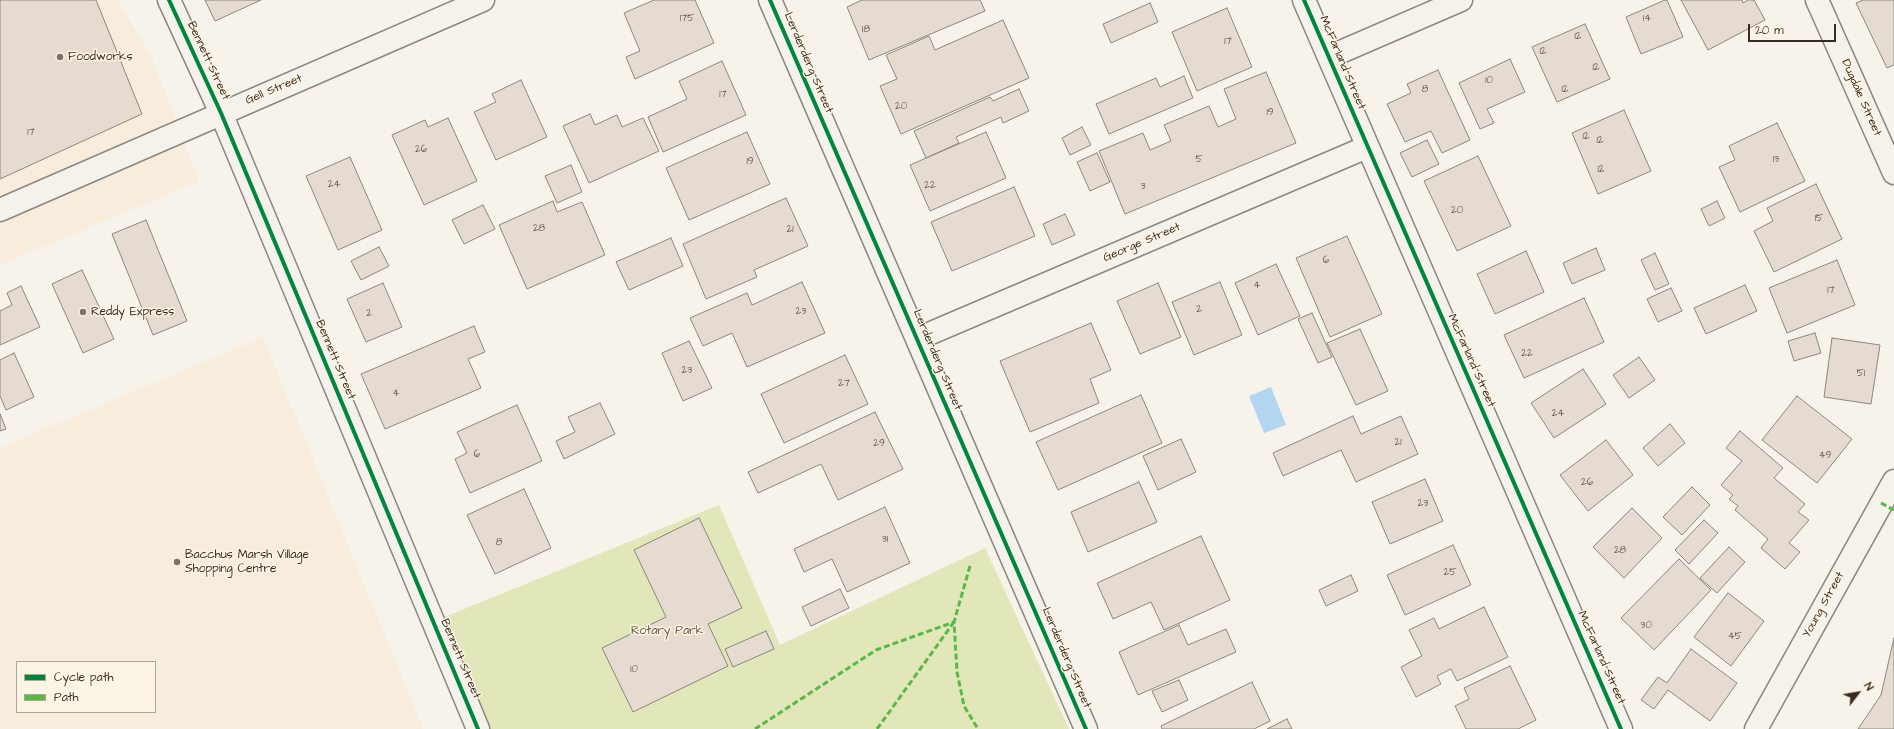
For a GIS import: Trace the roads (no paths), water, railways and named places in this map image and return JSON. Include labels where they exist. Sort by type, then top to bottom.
[{"type":"street","name":"Bennett Street","points":[[169,0],[221,113],[478,729]]},
{"type":"street","name":"Gell Street","points":[[0,210],[483,0]]},
{"type":"street","name":"Lerderderg Street","points":[[770,0],[1086,729]]},
{"type":"street","name":"McFarland Street","points":[[1304,0],[1621,729]]},
{"type":"street","points":[[1329,57],[1461,0]]},
{"type":"street","name":"Dugdale Street","points":[[1817,0],[1894,173]]},
{"type":"street","name":"George Street","points":[[917,339],[1367,147]]},
{"type":"street","name":"Young Street","points":[[1756,729],[1894,481]]},
{"type":"water","points":[[1271,387],[1286,425],[1264,433],[1249,396]]},
{"type":"place","name":"Foodworks","points":[[60,57]]},
{"type":"place","name":"Reddy Express","points":[[83,312]]},
{"type":"place","name":"Bacchus Marsh Village Shopping Centre","points":[[177,562]]},
{"type":"park label","name":"Rotary Park","points":[[667,631]]}]
